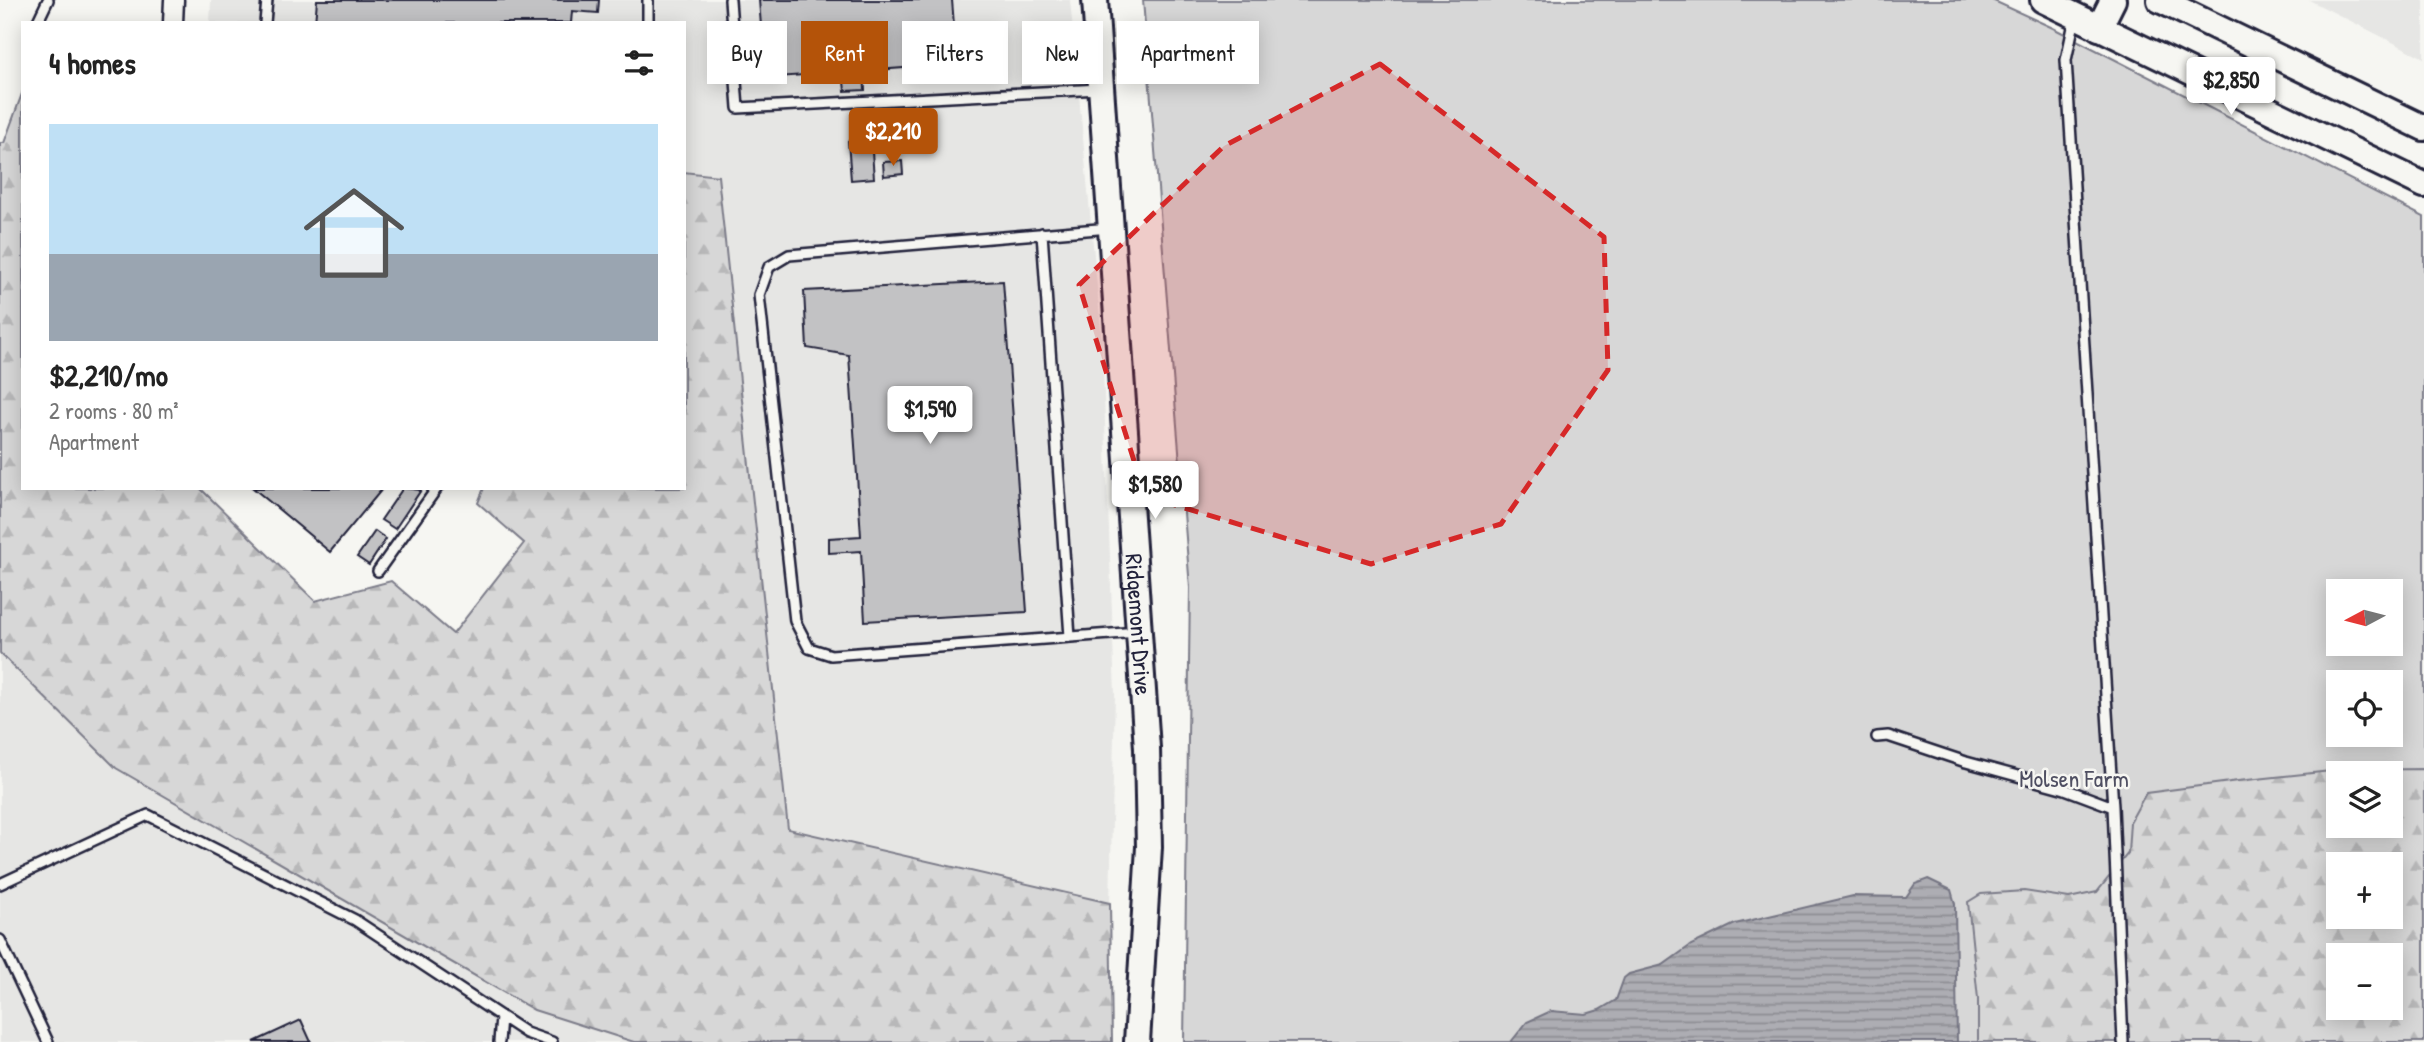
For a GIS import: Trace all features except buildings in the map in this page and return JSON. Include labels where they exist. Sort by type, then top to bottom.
[{"type":"street","points":[[173,21],[174,0]]},
{"type":"street","name":"Ridgemont Drive","points":[[1095,0],[1147,748],[1149,847],[1137,1042]]},
{"type":"street","points":[[2043,0],[2424,185]]},
{"type":"street","points":[[2099,28],[2113,0]]},
{"type":"street","points":[[2160,0],[2424,128]]},
{"type":"lane","points":[[38,21],[48,0]]},
{"type":"lane","points":[[265,21],[267,0]]},
{"type":"lane","points":[[648,0],[648,21]]},
{"type":"lane","points":[[730,0],[738,108],[1101,89]]},
{"type":"lane","points":[[2076,17],[2066,60],[2113,807],[2123,1042]]},
{"type":"lane","points":[[1111,228],[789,255],[769,267],[759,295],[795,621],[809,648],[831,655],[1139,632]]},
{"type":"lane","points":[[1042,233],[1070,637]]},
{"type":"lane","points":[[378,571],[436,490]]},
{"type":"lane","points":[[1877,737],[1888,736],[1966,762],[2065,789],[2113,807]]},
{"type":"lane","points":[[0,884],[148,815],[355,920],[526,1033],[552,1042]]},
{"type":"lane","points":[[0,940],[48,1042]]},
{"type":"lane","points":[[499,1042],[501,1017]]},
{"type":"highlighted area","points":[[1380,64],[1604,237],[1608,370],[1501,524],[1371,564],[1145,496],[1079,285],[1224,146]]},
{"type":"shaded area","points":[[211,0],[1070,0],[1072,21],[1022,21],[1022,84],[1078,84],[1102,340],[1115,695],[1110,903],[788,829],[718,177],[686,172],[686,21],[210,21]]},
{"type":"shaded area","points":[[2309,0],[2424,0],[2424,58]]},
{"type":"shaded area","points":[[0,653],[116,768],[534,1010],[634,1042],[0,1042]]},
{"type":"shaded area","points":[[1928,879],[1951,890],[1955,904],[1957,1042],[1511,1042],[1527,1022],[1551,1011],[1586,1014],[1599,1010],[1616,1000],[1624,978],[1629,974],[1663,965],[1691,945],[1735,924],[1853,896],[1906,897],[1915,884]]},
{"type":"green space","name":"Molsen Farm","points":[[1143,0],[1992,0],[2053,28],[2424,217],[2424,1042],[1184,1042],[1190,588],[1150,84],[1259,84],[1259,21],[1145,21]]},
{"type":"green space","points":[[21,96],[21,490],[202,490],[315,601],[391,581],[453,634],[524,543],[478,503],[483,490],[686,490],[686,172],[718,176],[788,829],[1110,903],[1112,1042],[634,1042],[534,1010],[116,768],[0,653],[0,143],[4,143]]},
{"type":"green space","points":[[2403,769],[2424,769],[2424,1042],[1978,1042],[1978,999],[1968,902],[1981,894],[2024,891],[2069,898],[2097,892],[2128,853],[2130,822],[2146,793],[2326,772],[2326,838],[2403,838]]}]
